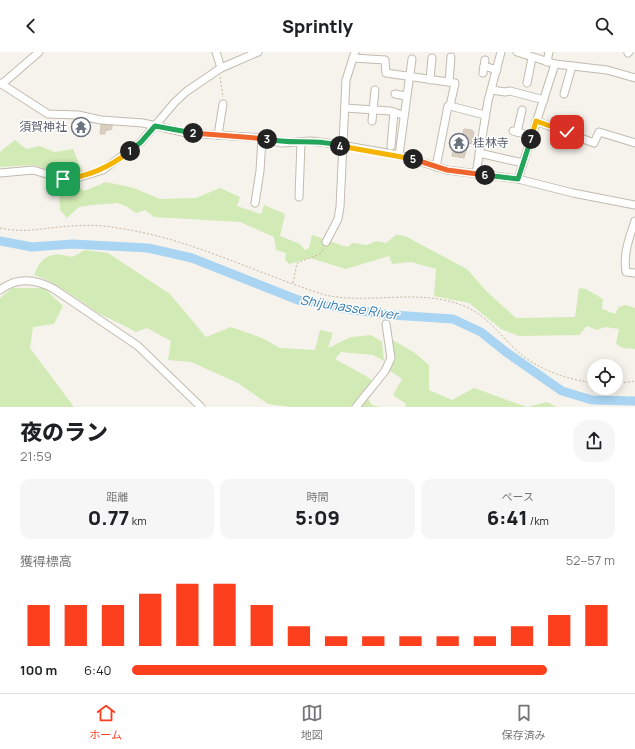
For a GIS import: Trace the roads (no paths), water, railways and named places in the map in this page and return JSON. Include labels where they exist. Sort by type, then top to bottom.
[{"type":"street","points":[[39,52],[1,83],[48,114],[78,115],[101,120],[143,123],[187,133],[262,138],[281,142],[335,144],[399,155],[436,167],[518,179],[573,193],[635,205]]},
{"type":"street","points":[[216,52],[220,69]]},
{"type":"street","points":[[0,173],[32,170],[63,179],[77,178],[103,170],[141,142],[181,95],[220,69],[258,52]]},
{"type":"street","points":[[476,174],[485,115],[501,52]]},
{"type":"street","points":[[517,52],[532,58],[555,64],[606,70],[635,78]]},
{"type":"street","points":[[547,62],[549,52]]},
{"type":"street","points":[[326,242],[338,219],[340,206],[346,80],[354,55],[385,60],[386,73],[455,83],[450,106],[448,106],[436,167]]},
{"type":"street","points":[[449,82],[451,57]]},
{"type":"street","points":[[430,80],[432,58]]},
{"type":"street","points":[[526,79],[532,58]]},
{"type":"street","points":[[399,155],[412,59]]},
{"type":"street","points":[[518,179],[555,64]]},
{"type":"street","points":[[564,94],[572,66]]},
{"type":"street","points":[[484,67],[497,70]]},
{"type":"street","points":[[372,121],[375,90]]},
{"type":"street","points":[[492,90],[505,92],[510,90],[544,100]]},
{"type":"street","points":[[394,94],[406,96]]},
{"type":"street","points":[[218,135],[223,104]]},
{"type":"street","points":[[450,106],[485,115]]},
{"type":"street","points":[[345,108],[373,109],[404,115]]},
{"type":"street","points":[[522,110],[515,131],[532,136]]},
{"type":"street","points":[[391,146],[394,112]]},
{"type":"street","points":[[536,121],[596,144],[600,132],[635,143]]},
{"type":"street","points":[[255,203],[260,171],[262,138]]},
{"type":"street","points":[[299,196],[301,142]]},
{"type":"street","points":[[479,153],[523,163]]},
{"type":"street","points":[[635,221],[625,264],[626,272],[635,273]]},
{"type":"street","points":[[0,290],[7,285],[26,280],[39,282],[54,289],[135,343],[201,407]]},
{"type":"street","points":[[356,407],[385,371],[391,358],[386,324]]},
{"type":"waterway","name":"Shijuhasse River","points":[[0,241],[32,247],[72,244],[148,248],[192,258],[298,300],[353,310],[392,315],[453,319],[481,332],[506,352],[562,391],[592,400],[635,401]]},
{"type":"place","name":"須賀神社","points":[[81,127]]},
{"type":"place","name":"桂林寺","points":[[459,143]]}]
